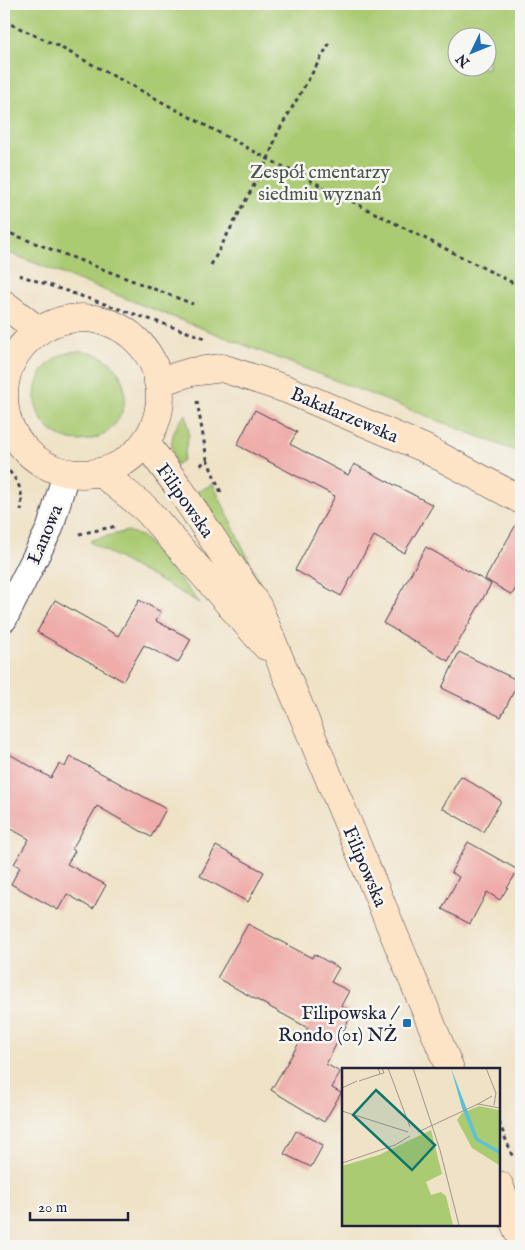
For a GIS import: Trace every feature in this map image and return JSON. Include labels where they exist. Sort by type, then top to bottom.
[{"type":"street","points":[[4,304],[39,331]]},
{"type":"street","points":[[87,318],[112,324],[134,338],[149,358],[158,382],[160,402],[155,423],[145,442],[133,455],[117,466],[100,472],[66,473],[45,465],[27,452],[13,433],[5,412],[6,364],[39,331],[62,321],[87,318]]},
{"type":"street","name":"Bakałarzewska","points":[[158,382],[191,372],[222,368],[286,389],[424,448],[521,500]]},
{"type":"street","name":"Filipowska","points":[[145,442],[177,485],[258,607],[450,1068]]},
{"type":"street","name":"Filipowska","points":[[100,472],[146,509],[282,664]]},
{"type":"street","name":"Łanowa","points":[[4,619],[50,528],[66,473]]},
{"type":"street","points":[[500,1187],[521,1239]]},
{"type":"path","points":[[4,22],[56,45],[268,159],[521,287]]},
{"type":"path","points":[[211,265],[268,159],[278,132],[329,44]]},
{"type":"path","points":[[4,230],[193,304]]},
{"type":"path","points":[[500,1124],[514,1158]]},
{"type":"green space","name":"Zespół cmentarzy siedmiu wyznań","points":[[4,4],[521,4],[521,453],[4,251]]},
{"type":"green space","points":[[71,351],[89,351],[105,358],[118,371],[125,387],[125,405],[118,421],[105,434],[89,441],[71,441],[55,434],[42,421],[35,405],[35,387],[42,371],[55,358]]},
{"type":"green space","points":[[186,414],[189,434],[183,460],[176,465],[172,450],[172,438],[177,426]]},
{"type":"green space","points":[[213,484],[263,590],[261,591],[195,493]]},
{"type":"green space","points":[[128,531],[143,537],[200,603],[91,543],[91,540]]},
{"type":"building","points":[[255,410],[297,432],[290,444],[314,457],[348,475],[354,464],[433,505],[404,553],[374,536],[341,596],[295,570],[335,496],[237,445]]},
{"type":"building","points":[[521,516],[521,578],[512,595],[485,579]]},
{"type":"building","points":[[426,547],[491,584],[448,661],[383,623]]},
{"type":"building","points":[[55,600],[118,636],[139,600],[161,612],[156,621],[191,639],[178,663],[144,645],[123,681],[37,632]]},
{"type":"building","points":[[459,652],[519,681],[501,717],[442,688]]},
{"type":"building","points":[[4,751],[51,778],[59,764],[65,767],[70,756],[166,809],[151,837],[97,806],[72,849],[75,851],[67,864],[106,885],[93,909],[67,894],[58,910],[11,884],[20,867],[14,864],[29,839],[4,825]]},
{"type":"building","points":[[461,776],[501,801],[483,832],[442,808]]},
{"type":"building","points":[[468,842],[518,870],[500,900],[487,892],[470,924],[442,909],[459,877],[451,872]]},
{"type":"building","points":[[216,846],[264,872],[248,902],[200,876]]},
{"type":"building","points":[[248,924],[312,958],[314,954],[339,968],[331,982],[349,991],[341,1006],[353,1012],[326,1064],[340,1072],[332,1088],[341,1093],[324,1122],[271,1090],[308,1028],[217,978]]},
{"type":"building","points":[[296,1131],[323,1145],[311,1167],[284,1154]]},
{"type":"place","name":"Filipowska / Rondo (01) NŻ","points":[[407,1023]]}]
